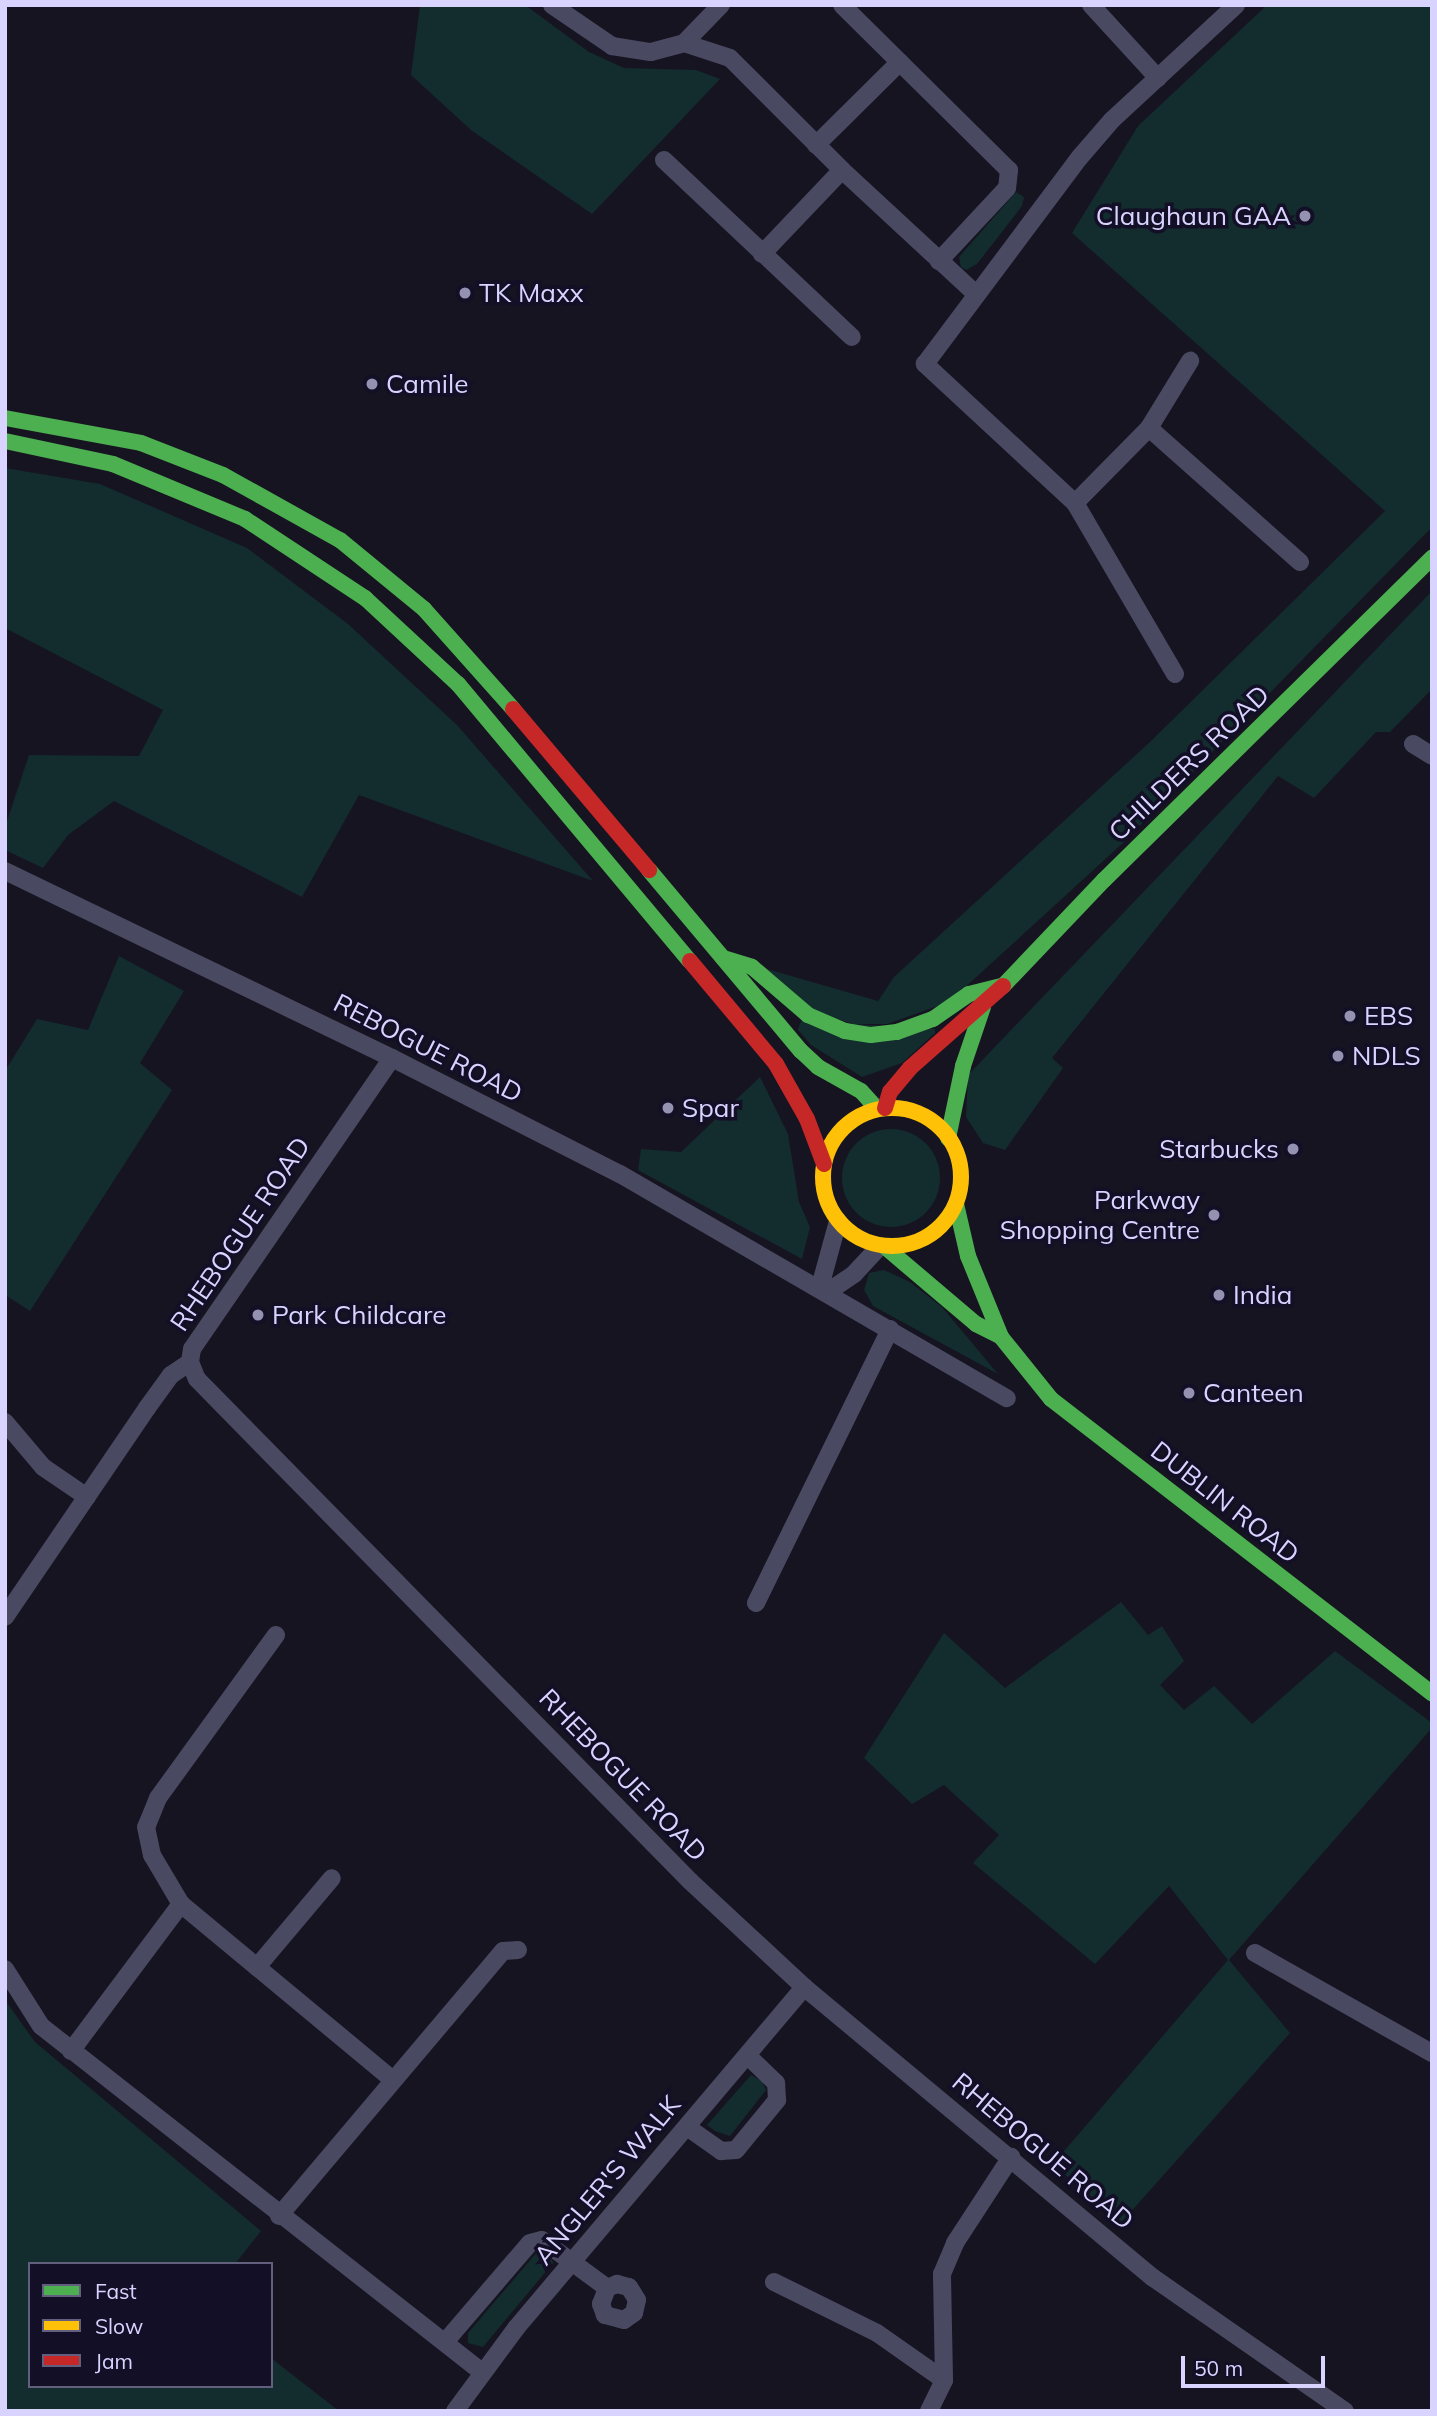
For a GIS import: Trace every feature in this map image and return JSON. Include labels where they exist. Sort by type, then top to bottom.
[{"type":"main road","points":[[5,418],[141,443],[223,475],[340,540],[424,609],[810,1059],[861,1091],[881,1109]]},
{"type":"main road","points":[[5,441],[113,464],[245,519],[365,598],[406,633],[458,684],[776,1063],[807,1119],[824,1164],[825,1194],[838,1221],[857,1237],[882,1246],[902,1246],[927,1237],[956,1204]]},
{"type":"main road","name":"CHILDERS ROAD","points":[[881,1109],[890,1092],[910,1068],[983,1007],[1000,986],[1432,558]]},
{"type":"main road","points":[[722,958],[752,967],[808,1015],[845,1031],[871,1035],[897,1032],[933,1019],[969,994],[1000,986]]},
{"type":"main road","name":"CHILDERS ROAD","points":[[948,1138],[963,1066],[983,1007]]},
{"type":"main road","points":[[824,1164],[842,1129],[881,1109],[909,1111],[931,1121],[948,1138],[961,1178],[956,1204],[968,1256],[1001,1337]]},
{"type":"main road","points":[[882,1246],[976,1324],[1001,1337]]},
{"type":"main road","name":"DUBLIN ROAD","points":[[1001,1337],[1051,1399],[1432,1693]]},
{"type":"street","points":[[552,5],[612,46],[651,52],[684,43],[720,5]]},
{"type":"street","points":[[842,5],[1009,170],[1007,188],[939,261]]},
{"type":"street","points":[[1091,5],[1158,78]]},
{"type":"street","points":[[1175,674],[1075,503],[925,364],[975,293],[1080,157],[1158,78],[1236,5]]},
{"type":"street","points":[[684,43],[730,58],[842,170],[975,293]]},
{"type":"street","points":[[816,145],[900,62]]},
{"type":"street","points":[[664,160],[852,337]]},
{"type":"street","points":[[762,254],[842,170]]},
{"type":"street","points":[[1075,503],[1149,428],[1190,360]]},
{"type":"street","points":[[1149,428],[1300,562]]},
{"type":"street","points":[[1413,744],[1432,756]]},
{"type":"street","name":"REBOGUE ROAD","points":[[5,871],[392,1058],[620,1174],[820,1287],[1007,1398]]},
{"type":"street","name":"RHEBOGUE ROAD","points":[[392,1058],[192,1349],[190,1362],[197,1379],[690,1881],[804,1987],[1152,2277],[1345,2411]]},
{"type":"street","points":[[838,1221],[820,1287],[835,1287],[854,1274],[882,1246]]},
{"type":"street","points":[[757,1603],[890,1329]]},
{"type":"street","points":[[5,1617],[171,1375],[190,1362]]},
{"type":"street","points":[[5,1422],[43,1467],[87,1497]]},
{"type":"street","points":[[276,1635],[158,1798],[146,1827],[152,1855],[181,1904],[393,2080]]},
{"type":"street","points":[[257,1967],[332,1878]]},
{"type":"street","points":[[71,2051],[181,1904]]},
{"type":"street","points":[[279,2216],[503,1951],[518,1950]]},
{"type":"street","points":[[1255,1953],[1432,2053]]},
{"type":"street","points":[[5,1969],[41,2026],[279,2216],[482,2372]]},
{"type":"street","name":"ANGLER'S WALK","points":[[455,2411],[482,2372],[804,1987]]},
{"type":"street","points":[[687,2127],[721,2151],[736,2150],[777,2100],[776,2083],[747,2055]]},
{"type":"street","points":[[929,2411],[944,2380],[942,2274],[955,2244],[1011,2157]]},
{"type":"street","points":[[445,2343],[530,2244],[542,2241],[575,2261],[607,2288]]},
{"type":"street","points":[[774,2282],[877,2333],[944,2380]]},
{"type":"green space","points":[[420,5],[525,5],[589,52],[624,68],[696,70],[720,79],[592,214],[471,130],[411,75]]},
{"type":"green space","points":[[1267,5],[1432,5],[1432,527],[1124,842],[949,1002],[887,1024],[852,1024],[814,1010],[767,969],[878,1001],[894,977],[1151,741],[1385,511],[1072,233],[1138,126]]},
{"type":"green space","points":[[1016,192],[1024,197],[1022,206],[977,264],[966,270],[961,267],[959,257]]},
{"type":"green space","points":[[5,468],[100,484],[247,548],[348,624],[457,725],[593,881],[359,795],[302,897],[114,801],[68,835],[43,868],[5,850],[5,827],[29,755],[139,756],[163,710],[5,628]]},
{"type":"green space","points":[[1432,591],[1432,689],[1390,732],[1376,732],[1314,798],[1278,776],[1052,1058],[1063,1068],[1005,1150],[983,1143],[966,1117],[968,1075]]},
{"type":"green space","points":[[119,956],[184,991],[140,1063],[172,1090],[30,1311],[5,1295],[5,1071],[37,1019],[88,1030]]},
{"type":"green space","points":[[801,1021],[935,1029],[935,1033],[902,1063],[862,1077],[811,1045],[798,1030]]},
{"type":"green space","points":[[760,1077],[788,1134],[799,1202],[810,1227],[802,1259],[638,1170],[641,1149],[681,1152]]},
{"type":"green space","points":[[891,1129],[910,1132],[926,1143],[937,1159],[940,1178],[937,1197],[926,1213],[910,1224],[891,1227],[872,1224],[856,1213],[845,1197],[842,1178],[845,1159],[856,1143],[872,1132]]},
{"type":"green space","points":[[884,1270],[910,1282],[942,1307],[998,1374],[873,1306],[864,1290],[869,1273]]},
{"type":"green space","points":[[1121,1602],[1148,1635],[1162,1626],[1184,1661],[1160,1685],[1184,1710],[1214,1686],[1252,1724],[1335,1651],[1432,1723],[1432,1728],[1229,1960],[1290,2033],[1120,2224],[1053,2164],[1228,1960],[1169,1886],[1095,1964],[973,1863],[999,1835],[944,1785],[912,1804],[864,1758],[944,1633],[1005,1688]]},
{"type":"green space","points":[[5,2000],[35,2042],[261,2231],[237,2262],[28,2262],[28,2388],[273,2388],[273,2360],[339,2411],[5,2411]]},
{"type":"green space","points":[[751,2075],[762,2081],[766,2090],[730,2136],[707,2125]]},
{"type":"green space","points":[[538,2251],[550,2254],[553,2263],[483,2347],[468,2343],[468,2333]]},
{"type":"traffic: fast","points":[[5,418],[141,443],[223,475],[340,540],[424,609],[513,709]]},
{"type":"traffic: fast","points":[[5,441],[113,464],[245,519],[365,598],[458,684],[690,961]]},
{"type":"traffic: fast","points":[[1003,986],[1104,880],[1432,558]]},
{"type":"traffic: fast","points":[[649,870],[801,1051],[818,1067],[861,1091],[877,1109]]},
{"type":"traffic: fast","points":[[723,958],[752,967],[808,1015],[845,1031],[871,1035],[897,1032],[933,1019],[969,994],[1000,986]]},
{"type":"traffic: fast","points":[[948,1138],[963,1066],[983,1007]]},
{"type":"traffic: fast","points":[[956,1204],[968,1256],[1001,1337],[1051,1399],[1432,1694]]},
{"type":"traffic: fast","points":[[884,1246],[976,1324],[1001,1337]]},
{"type":"traffic: slow","points":[[892,1108],[918,1113],[941,1128],[956,1151],[961,1177],[956,1203],[941,1226],[918,1241],[892,1246],[866,1241],[843,1226],[828,1203],[823,1177],[828,1151],[843,1128],[866,1113],[892,1108]]},
{"type":"traffic: jam","points":[[513,709],[649,870]]},
{"type":"traffic: jam","points":[[690,961],[776,1064],[807,1119],[824,1164]]},
{"type":"traffic: jam","points":[[885,1108],[890,1092],[910,1068],[1003,986]]},
{"type":"place","name":"Claughaun GAA","points":[[1305,216]]},
{"type":"place","name":"TK Maxx","points":[[465,293]]},
{"type":"place","name":"Camile","points":[[372,384]]},
{"type":"place","name":"EBS","points":[[1350,1016]]},
{"type":"place","name":"NDLS","points":[[1338,1056]]},
{"type":"place","name":"Spar","points":[[668,1108]]},
{"type":"place","name":"Starbucks","points":[[1293,1149]]},
{"type":"place","name":"Parkway Shopping Centre","points":[[1214,1215]]},
{"type":"place","name":"India","points":[[1219,1295]]},
{"type":"place","name":"Park Childcare","points":[[258,1315]]},
{"type":"place","name":"Canteen","points":[[1189,1393]]}]
